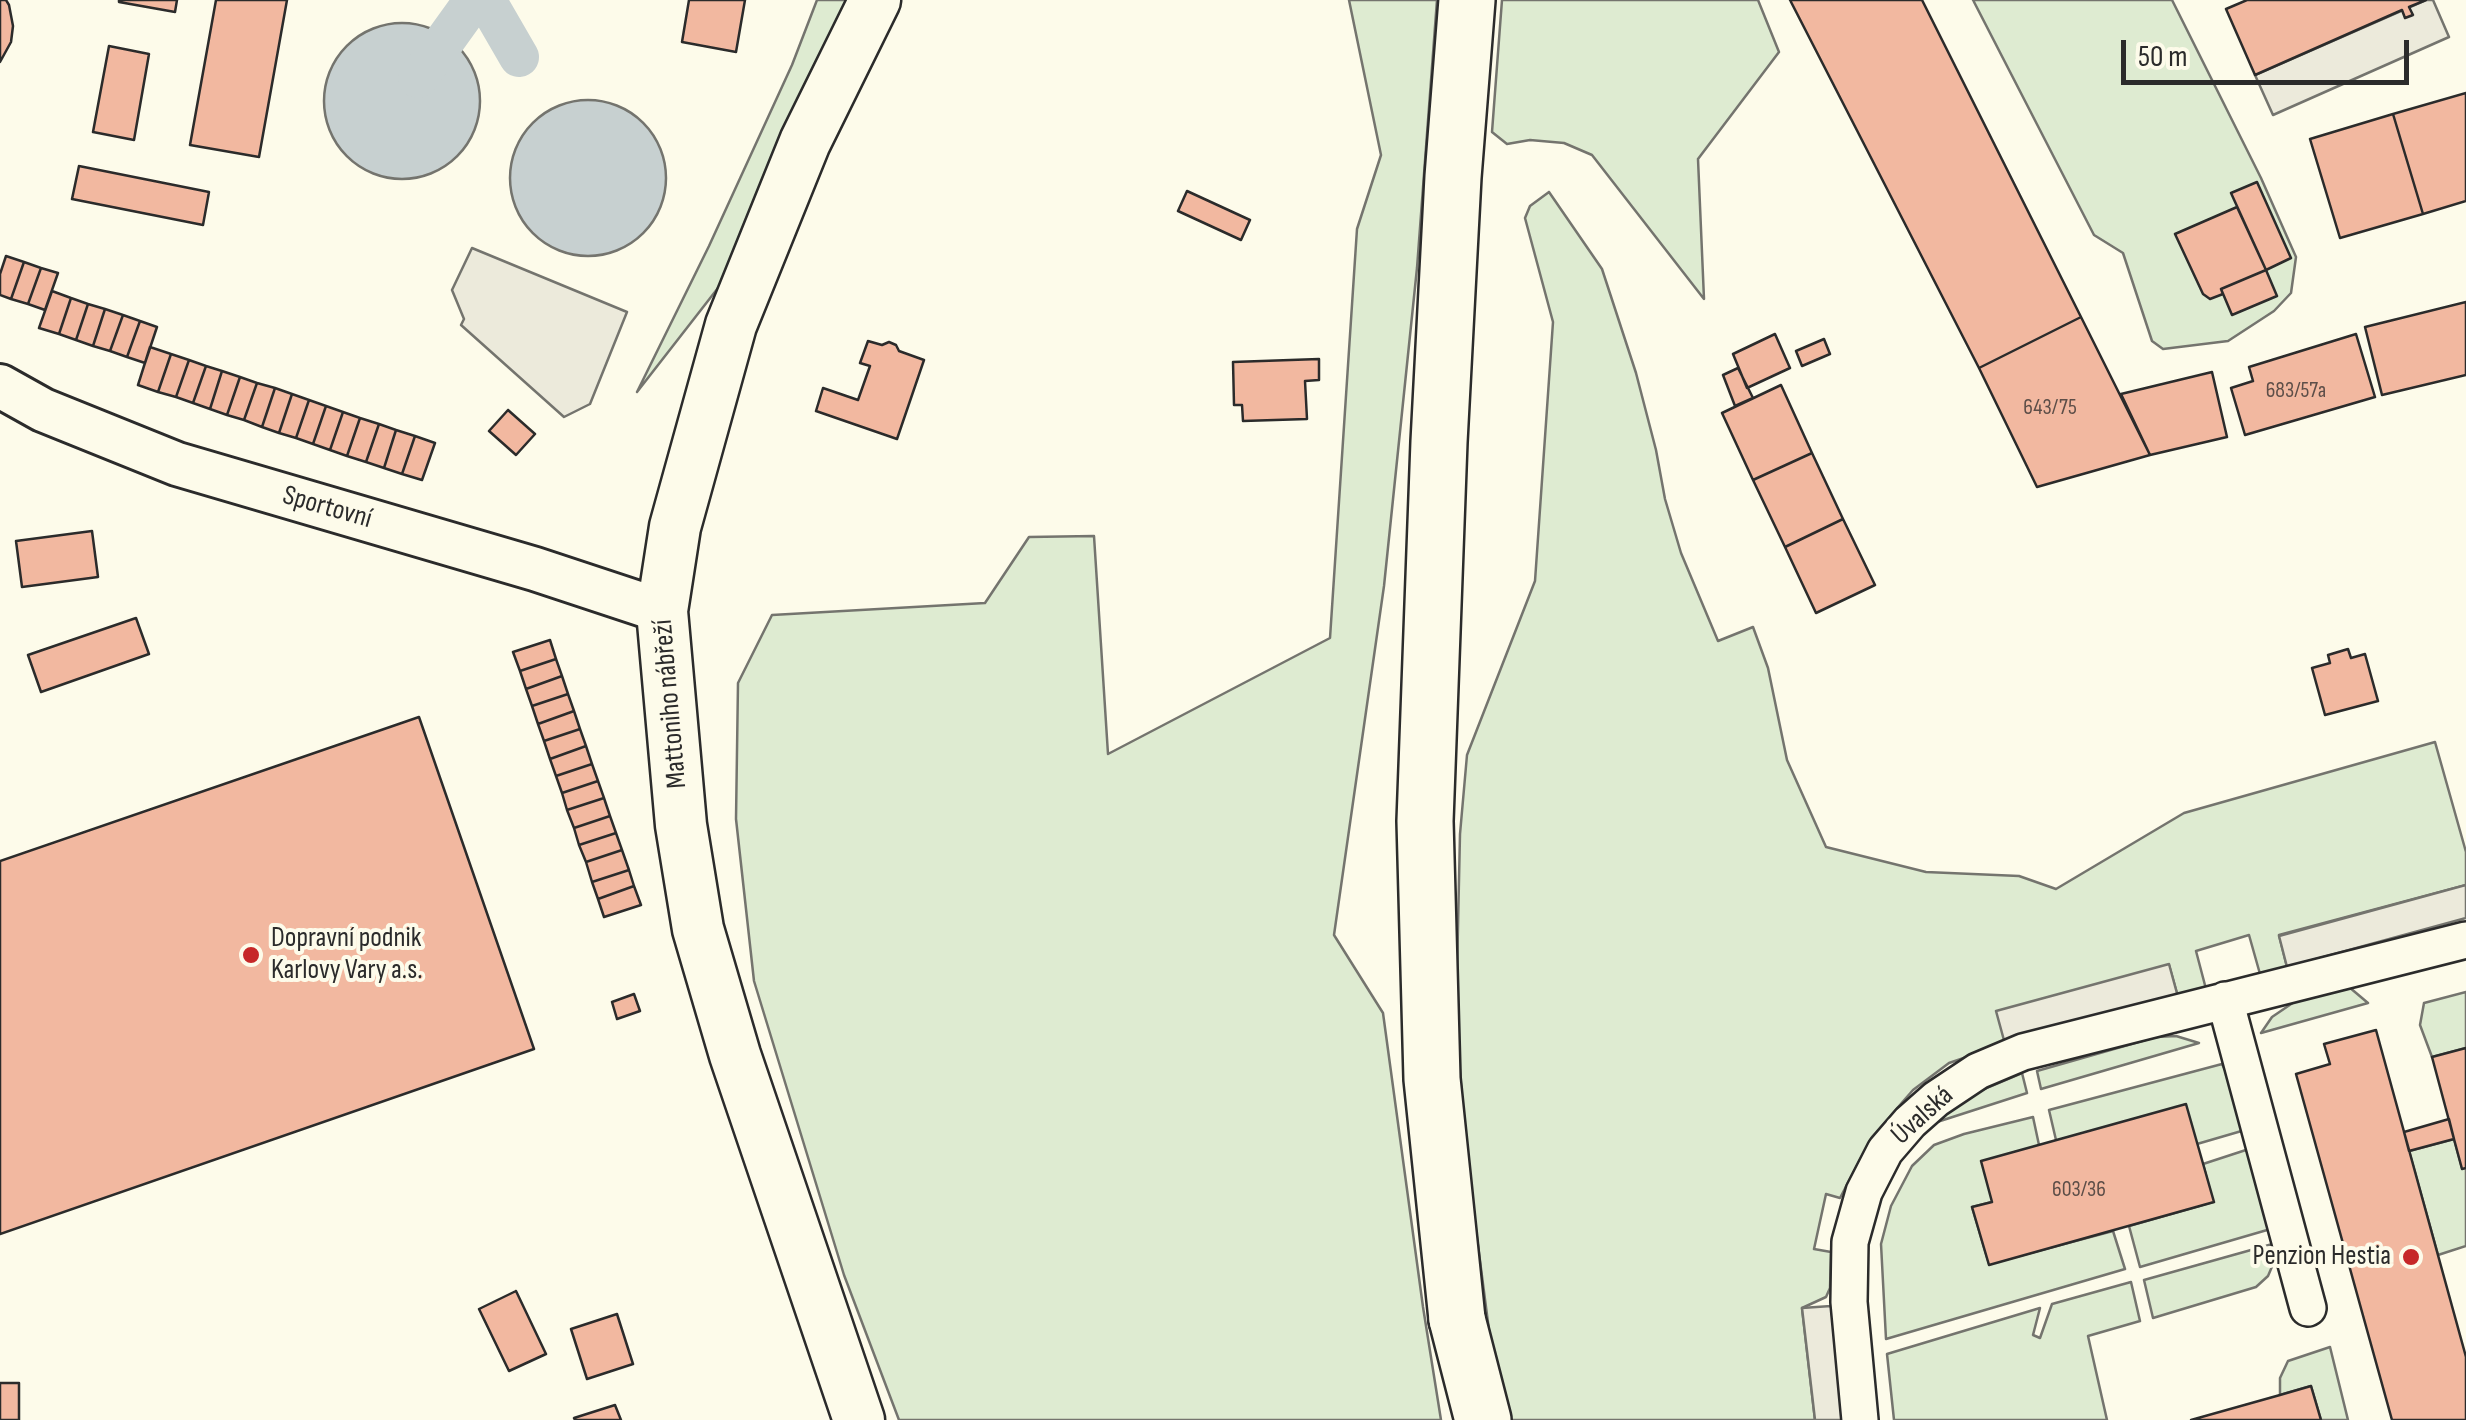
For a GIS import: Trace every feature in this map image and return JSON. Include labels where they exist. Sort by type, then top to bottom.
[{"type":"main road","name":"Mattoniho nábřeží","points":[[859,1420],[736,1055],[698,929],[680,825],[662,612],[675,527],[731,325],[805,142],[875,0]]},
{"type":"main road","points":[[1464,1420],[1432,1080],[1425,821],[1439,442],[1467,0]]},
{"type":"main road","points":[[1457,1318],[1483,1420]]},
{"type":"street","name":"Sportovní","points":[[0,386],[44,410],[177,464],[536,568],[662,612]]},
{"type":"street","name":"Úvalská","points":[[1860,1420],[1849,1302],[1850,1242],[1864,1192],[1886,1151],[1936,1099],[1978,1072],[2023,1052],[2466,940]]},
{"type":"street","points":[[2224,1000],[2308,1308]]},
{"type":"green space","points":[[817,0],[855,0],[732,270],[637,392],[709,246],[792,65]]},
{"type":"green space","points":[[1349,0],[1437,0],[1417,268],[1384,586],[1334,935],[1383,1013],[1441,1420],[899,1420],[844,1275],[754,981],[736,819],[738,683],[772,615],[985,603],[1029,537],[1094,536],[1108,754],[1330,638],[1357,229],[1381,155]]},
{"type":"green space","points":[[1502,0],[1758,0],[1779,52],[1698,159],[1704,299],[1592,155],[1564,143],[1530,140],[1507,144],[1492,132]]},
{"type":"green space","points":[[1973,0],[2172,0],[2296,257],[2291,293],[2274,311],[2228,341],[2163,349],[2152,341],[2123,253],[2094,235]]},
{"type":"green space","points":[[1549,192],[1602,269],[1636,373],[1681,553],[1718,641],[1753,627],[1768,668],[1787,760],[1826,847],[1926,872],[2019,876],[2056,889],[2184,813],[2435,742],[2466,852],[2466,885],[2279,935],[2287,967],[2260,974],[2249,935],[2196,951],[2206,989],[2178,997],[2169,965],[2005,1044],[1949,1063],[1913,1090],[1872,1137],[1840,1198],[1826,1194],[1814,1249],[1831,1252],[1830,1288],[1826,1297],[1802,1308],[1815,1420],[1505,1420],[1466,1153],[1456,1018],[1460,834],[1467,755],[1535,581],[1553,322],[1525,218],[1530,206]]},
{"type":"green space","points":[[2349,987],[2368,1003],[2261,1033],[2272,1017],[2300,998]]},
{"type":"green space","points":[[2466,992],[2466,1048],[2432,1057],[2420,1025],[2424,1003]]},
{"type":"green space","points":[[2176,1036],[2199,1043],[2041,1089],[2037,1071],[2156,1037]]},
{"type":"green space","points":[[2222,1064],[2233,1086],[2245,1130],[2197,1144],[2056,1140],[2049,1110]]},
{"type":"green space","points":[[2022,1073],[2027,1093],[1934,1123],[1977,1092]]},
{"type":"green space","points":[[2033,1117],[2039,1145],[1992,1202],[1972,1207],[1989,1264],[2113,1231],[2125,1269],[1886,1339],[1881,1244],[1891,1206],[1912,1166],[1934,1145]]},
{"type":"green space","points":[[2454,1139],[2462,1168],[2466,1168],[2466,1246],[2438,1255],[2409,1151]]},
{"type":"green space","points":[[2252,1148],[2274,1228],[2140,1267],[2129,1226],[2213,1202],[2203,1164]]},
{"type":"green space","points":[[2276,1243],[2268,1276],[2256,1287],[2153,1318],[2144,1280]]},
{"type":"green space","points":[[2131,1282],[2140,1321],[2088,1336],[2107,1420],[1894,1420],[1887,1354],[2040,1308],[2033,1335],[2040,1338],[2052,1304]]},
{"type":"green space","points":[[2330,1347],[2348,1420],[2321,1420],[2311,1386],[2280,1395],[2280,1378],[2288,1361]]},
{"type":"shaded area","points":[[2433,0],[2449,37],[2273,115],[2255,75]]},
{"type":"shaded area","points":[[402,23],[432,29],[457,46],[474,71],[480,101],[474,131],[457,156],[432,173],[402,179],[372,173],[347,156],[330,131],[324,101],[330,71],[347,46],[372,29]]},
{"type":"shaded area","points":[[588,100],[618,106],[643,123],[660,148],[666,178],[660,208],[643,233],[618,250],[588,256],[558,250],[533,233],[516,208],[510,178],[516,148],[533,123],[558,106]]},
{"type":"shaded area","points":[[472,248],[627,312],[590,404],[564,417],[461,325],[464,319],[452,290]]},
{"type":"shaded area","points":[[2466,885],[2466,918],[2287,967],[2279,936]]},
{"type":"shaded area","points":[[2169,964],[2178,997],[2005,1044],[1996,1011]]},
{"type":"shaded area","points":[[1831,1306],[1844,1420],[1815,1420],[1802,1308]]},
{"type":"building","points":[[0,0],[9,5],[13,26],[11,42],[0,62]]},
{"type":"building","points":[[119,0],[177,0],[175,12]]},
{"type":"building","points":[[216,0],[287,0],[259,157],[190,145]]},
{"type":"building","points":[[689,0],[745,0],[736,52],[682,42]]},
{"type":"building","points":[[1790,0],[1922,0],[2081,317],[1979,368]]},
{"type":"building","points":[[2247,0],[2426,0],[2409,7],[2413,15],[2405,18],[2402,10],[2255,75],[2226,9]]},
{"type":"building","points":[[109,46],[149,54],[134,140],[93,132]]},
{"type":"building","points":[[2466,93],[2466,201],[2423,214],[2393,114]]},
{"type":"building","points":[[2393,114],[2423,214],[2340,238],[2310,139]]},
{"type":"building","points":[[79,166],[209,192],[203,225],[72,199]]},
{"type":"building","points":[[2257,182],[2291,258],[2266,270],[2231,193]]},
{"type":"building","points":[[1187,191],[1250,220],[1241,240],[1178,211]]},
{"type":"building","points":[[2237,207],[2266,270],[2221,289],[2223,294],[2210,299],[2203,294],[2175,234]]},
{"type":"building","points":[[6,256],[24,262],[11,299],[0,295],[0,274]]},
{"type":"building","points":[[24,262],[41,268],[28,304],[11,299]]},
{"type":"building","points":[[41,268],[58,273],[45,310],[28,304]]},
{"type":"building","points":[[2266,270],[2277,296],[2232,315],[2221,289]]},
{"type":"building","points":[[52,291],[71,298],[59,334],[39,328]]},
{"type":"building","points":[[71,298],[88,304],[76,340],[59,334]]},
{"type":"building","points":[[2466,302],[2466,375],[2382,395],[2365,327]]},
{"type":"building","points":[[88,304],[105,309],[93,346],[76,340]]},
{"type":"building","points":[[105,309],[123,315],[110,351],[93,346]]},
{"type":"building","points":[[123,315],[140,321],[127,357],[110,351]]},
{"type":"building","points":[[2081,317],[2150,455],[2037,487],[1979,368]]},
{"type":"building","points":[[140,321],[157,327],[145,363],[127,357]]},
{"type":"building","points":[[1775,334],[1790,368],[1747,388],[1733,354]]},
{"type":"building","points":[[2356,334],[2375,397],[2245,435],[2231,388],[2253,381],[2249,367]]},
{"type":"building","points":[[1824,339],[1830,354],[1802,366],[1796,351]]},
{"type":"building","points":[[868,341],[882,345],[889,342],[899,351],[924,360],[897,439],[816,411],[823,388],[858,400],[870,366],[860,363]]},
{"type":"building","points":[[150,347],[171,354],[158,392],[138,385]]},
{"type":"building","points":[[171,354],[189,360],[176,397],[158,392]]},
{"type":"building","points":[[1319,359],[1319,380],[1305,381],[1307,419],[1243,421],[1242,405],[1234,405],[1233,362]]},
{"type":"building","points":[[189,360],[206,366],[193,403],[176,397]]},
{"type":"building","points":[[206,366],[222,371],[210,409],[193,403]]},
{"type":"building","points":[[1738,368],[1753,398],[1735,406],[1723,375]]},
{"type":"building","points":[[222,371],[240,377],[227,415],[210,409]]},
{"type":"building","points":[[2212,372],[2227,437],[2150,455],[2121,394]]},
{"type":"building","points":[[240,377],[257,383],[244,420],[227,415]]},
{"type":"building","points":[[257,383],[275,388],[262,427],[244,420]]},
{"type":"building","points":[[1781,385],[1812,453],[1753,480],[1722,413]]},
{"type":"building","points":[[275,388],[292,394],[279,433],[262,427]]},
{"type":"building","points":[[292,394],[309,400],[296,438],[279,433]]},
{"type":"building","points":[[309,400],[326,406],[313,444],[296,438]]},
{"type":"building","points":[[326,406],[343,412],[330,450],[313,444]]},
{"type":"building","points":[[508,410],[535,434],[516,455],[489,431]]},
{"type":"building","points":[[343,412],[360,418],[347,456],[330,450]]},
{"type":"building","points":[[360,418],[379,424],[366,462],[347,456]]},
{"type":"building","points":[[379,424],[396,430],[384,468],[366,462]]},
{"type":"building","points":[[396,430],[415,436],[402,474],[384,468]]},
{"type":"building","points":[[415,436],[435,443],[422,480],[402,474]]},
{"type":"building","points":[[1812,453],[1843,519],[1785,547],[1753,480]]},
{"type":"building","points":[[1843,519],[1875,585],[1816,613],[1785,547]]},
{"type":"building","points":[[92,531],[98,577],[22,587],[16,541]]},
{"type":"building","points":[[136,618],[149,654],[41,692],[28,655]]},
{"type":"building","points":[[550,640],[556,659],[520,671],[513,652]]},
{"type":"building","points":[[2348,649],[2351,658],[2365,654],[2378,701],[2325,715],[2312,668],[2330,663],[2328,655]]},
{"type":"building","points":[[556,659],[562,676],[526,689],[520,671]]},
{"type":"building","points":[[562,676],[568,694],[532,706],[526,689]]},
{"type":"building","points":[[568,694],[574,711],[538,724],[532,706]]},
{"type":"building","points":[[574,711],[580,729],[544,741],[538,724]]},
{"type":"building","name":"Dopravní podnik Karlovy Vary a.s.","points":[[419,717],[534,1049],[0,1234],[0,861]]},
{"type":"building","points":[[580,729],[586,746],[550,759],[544,741]]},
{"type":"building","points":[[586,746],[592,764],[556,776],[550,759]]},
{"type":"building","points":[[592,764],[598,781],[562,793],[556,776]]},
{"type":"building","points":[[598,781],[604,798],[567,810],[562,793]]},
{"type":"building","points":[[604,798],[610,816],[574,828],[567,810]]},
{"type":"building","points":[[610,816],[616,833],[579,845],[574,828]]},
{"type":"building","points":[[616,833],[622,850],[586,862],[579,845]]},
{"type":"building","points":[[622,850],[629,870],[592,882],[586,862]]},
{"type":"building","points":[[629,870],[634,886],[598,899],[592,882]]},
{"type":"building","points":[[634,886],[641,905],[604,917],[598,899]]},
{"type":"building","points":[[634,994],[640,1011],[617,1019],[612,1002]]},
{"type":"building","points":[[2376,1030],[2466,1357],[2466,1420],[2392,1420],[2296,1074],[2330,1064],[2324,1044]]},
{"type":"building","points":[[2466,1048],[2466,1168],[2462,1169],[2432,1057]]},
{"type":"building","points":[[2186,1104],[2214,1202],[1989,1265],[1972,1207],[1992,1202],[1981,1161]]},
{"type":"building","points":[[2449,1119],[2454,1139],[2409,1151],[2404,1132]]},
{"type":"building","points":[[516,1291],[546,1354],[509,1371],[479,1309]]},
{"type":"building","points":[[617,1314],[633,1364],[587,1379],[571,1329]]},
{"type":"building","points":[[0,1383],[19,1383],[19,1420],[0,1420]]},
{"type":"building","points":[[2311,1386],[2321,1420],[2191,1420],[2280,1395]]},
{"type":"building","points":[[615,1405],[621,1420],[574,1418]]},
{"type":"waterway","points":[[418,78],[474,0]]},
{"type":"waterway","points":[[486,0],[519,57]]},
{"type":"place","name":"Dopravní podnik Karlovy Vary a.s.","points":[[251,955]]},
{"type":"place","name":"Penzion Hestia","points":[[2411,1257]]}]
